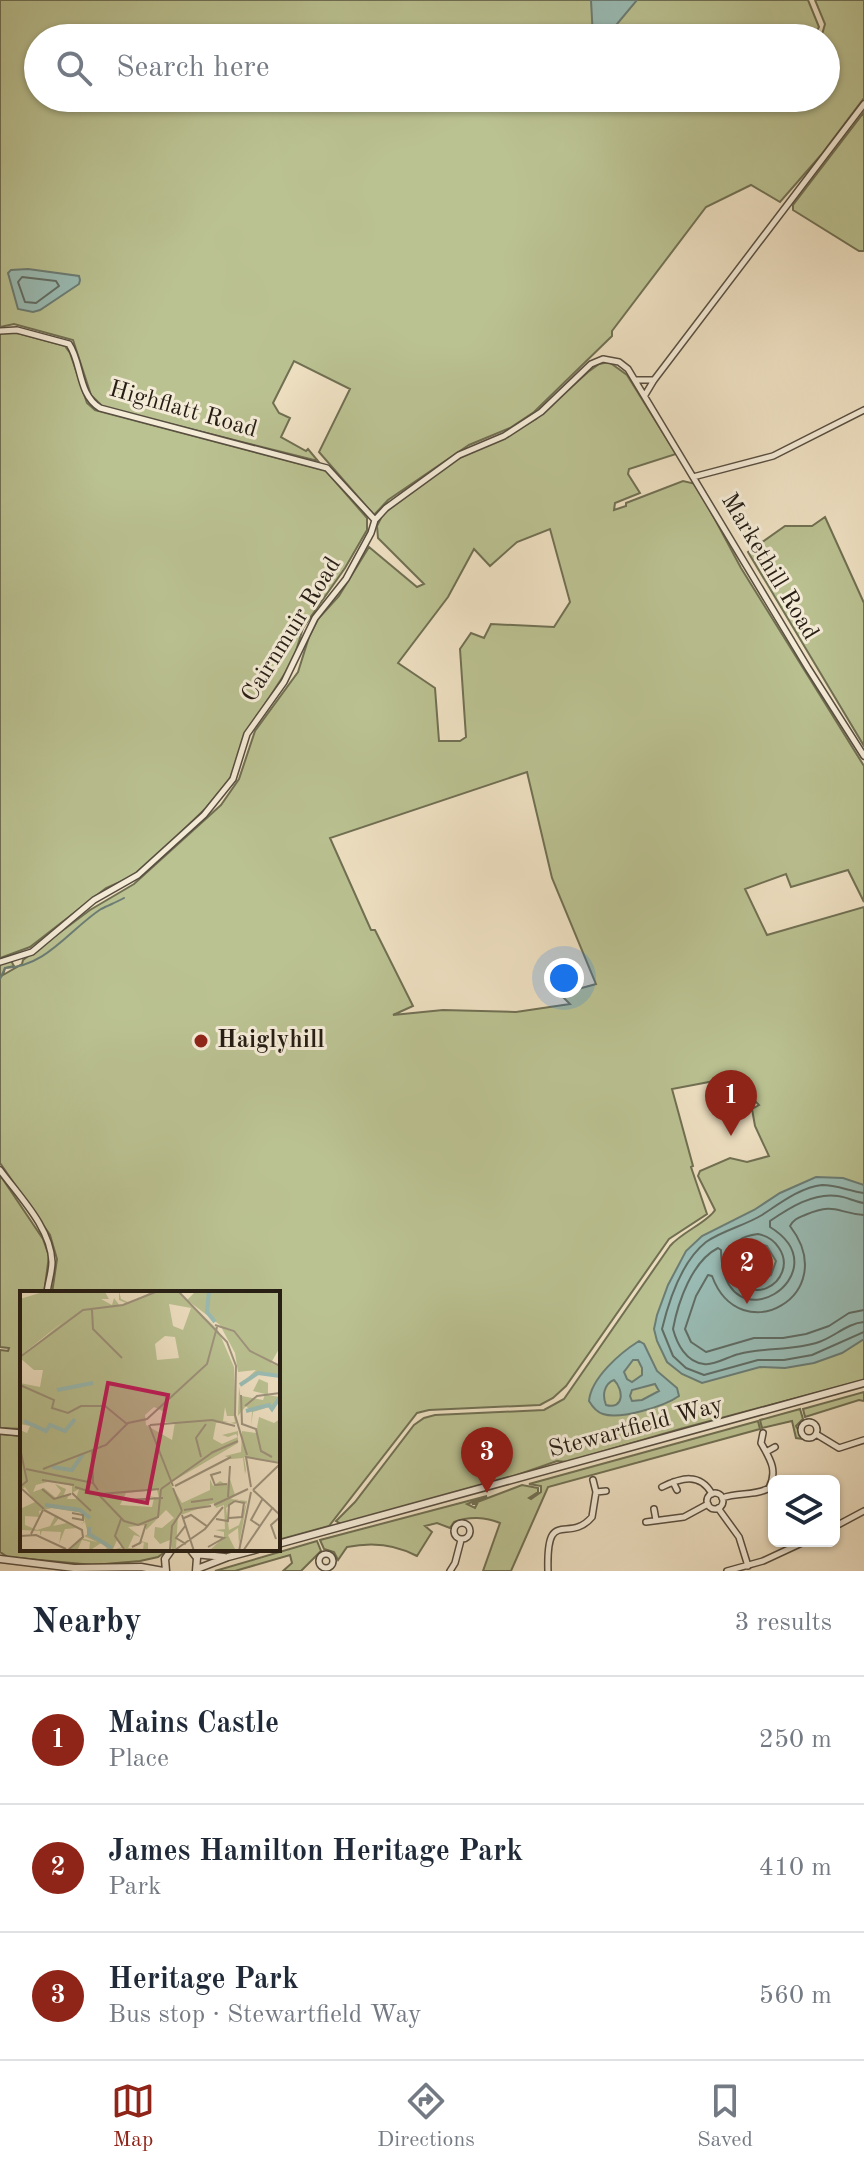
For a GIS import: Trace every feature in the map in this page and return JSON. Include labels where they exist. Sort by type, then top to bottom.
[{"type":"street","points":[[645,396],[654,380],[864,104]]},
{"type":"street","name":"Highflatt Road","points":[[0,331],[28,332],[69,344],[86,392],[92,403],[100,408],[327,468],[375,520]]},
{"type":"street","name":"Cairnmuir Road","points":[[0,962],[32,952],[94,900],[138,875],[204,815],[233,779],[247,734],[284,682],[315,618],[346,579],[375,520],[386,508],[459,455],[504,436],[541,412],[591,364],[603,359],[619,362],[636,380],[645,396]]},
{"type":"street","points":[[636,380],[654,380]]},
{"type":"street","name":"Markethill Road","points":[[645,396],[864,756]]},
{"type":"street","points":[[693,477],[773,456],[864,410]]},
{"type":"street","points":[[0,1170],[37,1220],[50,1248],[52,1263],[47,1291]]},
{"type":"street","name":"Stewartfield Way","points":[[280,1543],[864,1383]]},
{"type":"street","points":[[0,1431],[20,1433]]},
{"type":"street","points":[[722,1498],[744,1492],[760,1493],[769,1488],[774,1469],[761,1443],[763,1433]]},
{"type":"street","points":[[816,1434],[839,1448],[864,1440]]},
{"type":"street","points":[[766,1452],[775,1447]]},
{"type":"street","points":[[662,1487],[695,1479],[708,1486],[712,1494]]},
{"type":"street","points":[[548,1571],[548,1541],[557,1530],[588,1522],[595,1510],[593,1480]]},
{"type":"street","points":[[673,1482],[677,1490]]},
{"type":"street","points":[[596,1492],[606,1491]]},
{"type":"street","points":[[712,1494],[722,1498],[718,1508],[708,1504],[707,1498],[712,1494]]},
{"type":"street","points":[[646,1522],[684,1517],[708,1504]]},
{"type":"street","points":[[718,1508],[739,1537],[748,1566]]},
{"type":"street","points":[[654,1509],[656,1520]]},
{"type":"street","points":[[840,1524],[864,1511]]},
{"type":"street","points":[[450,1571],[461,1540]]},
{"type":"street","points":[[727,1571],[748,1566],[792,1547]]},
{"type":"street","points":[[0,1559],[74,1568],[141,1567],[165,1571],[165,1559],[171,1551]]},
{"type":"street","points":[[228,1557],[193,1552],[196,1570],[250,1551]]},
{"type":"street","points":[[141,1567],[165,1559]]},
{"type":"street","points":[[332,1566],[342,1571]]},
{"type":"green space","points":[[0,0],[808,0],[818,24],[24,24],[24,112],[840,112],[840,24],[825,24],[815,0],[864,0],[864,98],[780,202],[751,185],[706,207],[612,331],[612,336],[534,412],[510,428],[469,445],[388,500],[374,515],[319,452],[350,389],[294,361],[273,403],[279,413],[290,418],[281,437],[306,451],[308,449],[318,461],[103,407],[91,395],[73,340],[14,324],[0,327]]},
{"type":"green space","points":[[864,112],[864,251],[859,251],[793,210],[793,205]]},
{"type":"green space","points":[[13,332],[65,346],[87,403],[95,410],[326,471],[367,518],[367,530],[303,628],[293,661],[247,732],[230,779],[206,808],[138,874],[106,888],[30,947],[0,958],[0,333]]},
{"type":"green space","points":[[609,362],[627,375],[676,454],[629,469],[628,474],[640,493],[615,503],[614,510],[683,481],[696,484],[741,568],[864,766],[864,902],[848,870],[791,887],[786,874],[745,889],[767,935],[864,907],[864,1380],[567,1462],[557,1461],[341,1524],[336,1521],[355,1502],[414,1425],[424,1418],[544,1410],[564,1399],[670,1246],[715,1210],[698,1176],[700,1171],[730,1158],[747,1162],[769,1156],[755,1126],[752,1109],[759,1105],[747,1093],[733,1103],[725,1079],[672,1089],[691,1167],[707,1214],[669,1239],[566,1386],[540,1405],[417,1413],[329,1526],[280,1539],[280,1291],[52,1291],[57,1259],[50,1235],[0,1163],[0,962],[10,959],[14,966],[5,968],[3,975],[22,964],[23,960],[90,910],[134,884],[221,805],[239,779],[255,731],[298,672],[318,619],[339,596],[369,547],[417,587],[424,584],[378,538],[377,526],[383,514],[453,461],[536,419],[599,364]],"holes":[[[550,529],[570,602],[554,627],[491,624],[484,638],[471,633],[460,649],[466,737],[460,741],[439,741],[435,688],[398,663],[448,597],[474,549],[490,566],[517,542]],[[527,772],[552,878],[596,984],[560,994],[570,1004],[516,1012],[443,1010],[393,1015],[413,1006],[375,930],[371,930],[330,838]]]},
{"type":"green space","points":[[825,517],[864,603],[864,746],[748,552],[785,526],[812,526]]},
{"type":"green space","points":[[0,1175],[43,1239],[49,1256],[44,1291],[20,1291],[20,1429],[0,1428],[0,1350],[8,1351],[9,1348],[0,1347]]},
{"type":"green space","points":[[864,1392],[864,1401],[805,1417],[803,1409]]},
{"type":"green space","points":[[800,1409],[803,1419],[796,1426],[803,1439],[796,1438],[792,1421],[762,1428],[760,1420]]},
{"type":"green space","points":[[758,1421],[760,1429],[548,1487],[511,1571],[483,1571],[500,1523],[483,1518],[460,1520],[450,1528],[437,1523],[425,1526],[432,1532],[417,1556],[383,1545],[365,1545],[347,1547],[338,1560],[334,1552],[324,1549],[320,1540],[487,1496],[467,1504],[475,1508],[477,1504],[472,1504],[522,1485],[538,1488],[531,1499],[541,1492],[541,1486],[529,1484]]},
{"type":"green space","points":[[0,1434],[20,1436],[20,1551],[166,1551],[158,1557],[140,1561],[93,1565],[8,1557],[0,1552]]},
{"type":"green space","points":[[317,1541],[321,1551],[301,1571],[283,1571],[292,1563],[290,1555],[235,1571],[215,1571]]},
{"type":"water","points":[[591,0],[637,0],[617,24],[592,24]]},
{"type":"water","points":[[28,269],[79,276],[79,284],[40,310],[18,309],[8,273]]},
{"type":"water","points":[[816,1177],[843,1178],[864,1185],[864,1339],[842,1353],[814,1363],[785,1368],[760,1367],[702,1383],[682,1374],[667,1362],[654,1329],[668,1285],[686,1251],[702,1236]],"holes":[[[755,1242],[767,1246],[776,1261],[771,1275],[756,1283],[746,1278],[739,1258],[744,1246]]]},
{"type":"water","points":[[639,1341],[644,1344],[657,1371],[677,1388],[679,1396],[631,1414],[611,1415],[594,1409],[589,1401],[595,1384],[615,1359]],"holes":[[[633,1360],[638,1360],[642,1375],[632,1382],[624,1372]],[[614,1380],[621,1394],[619,1402],[612,1406],[606,1405],[604,1397],[606,1387]],[[655,1384],[659,1391],[642,1400],[632,1401],[632,1390]]]},
{"type":"waterway","points":[[0,979],[5,968],[20,966],[45,954],[101,909],[124,898]]},
{"type":"place","name":"Haiglyhill","points":[[201,1041]]},
{"type":"place","name":"Mains Castle","points":[[731,1136]]},
{"type":"place","name":"James Hamilton Heritage Park","points":[[747,1304]]},
{"type":"place","name":"Heritage Park","points":[[487,1493]]}]
